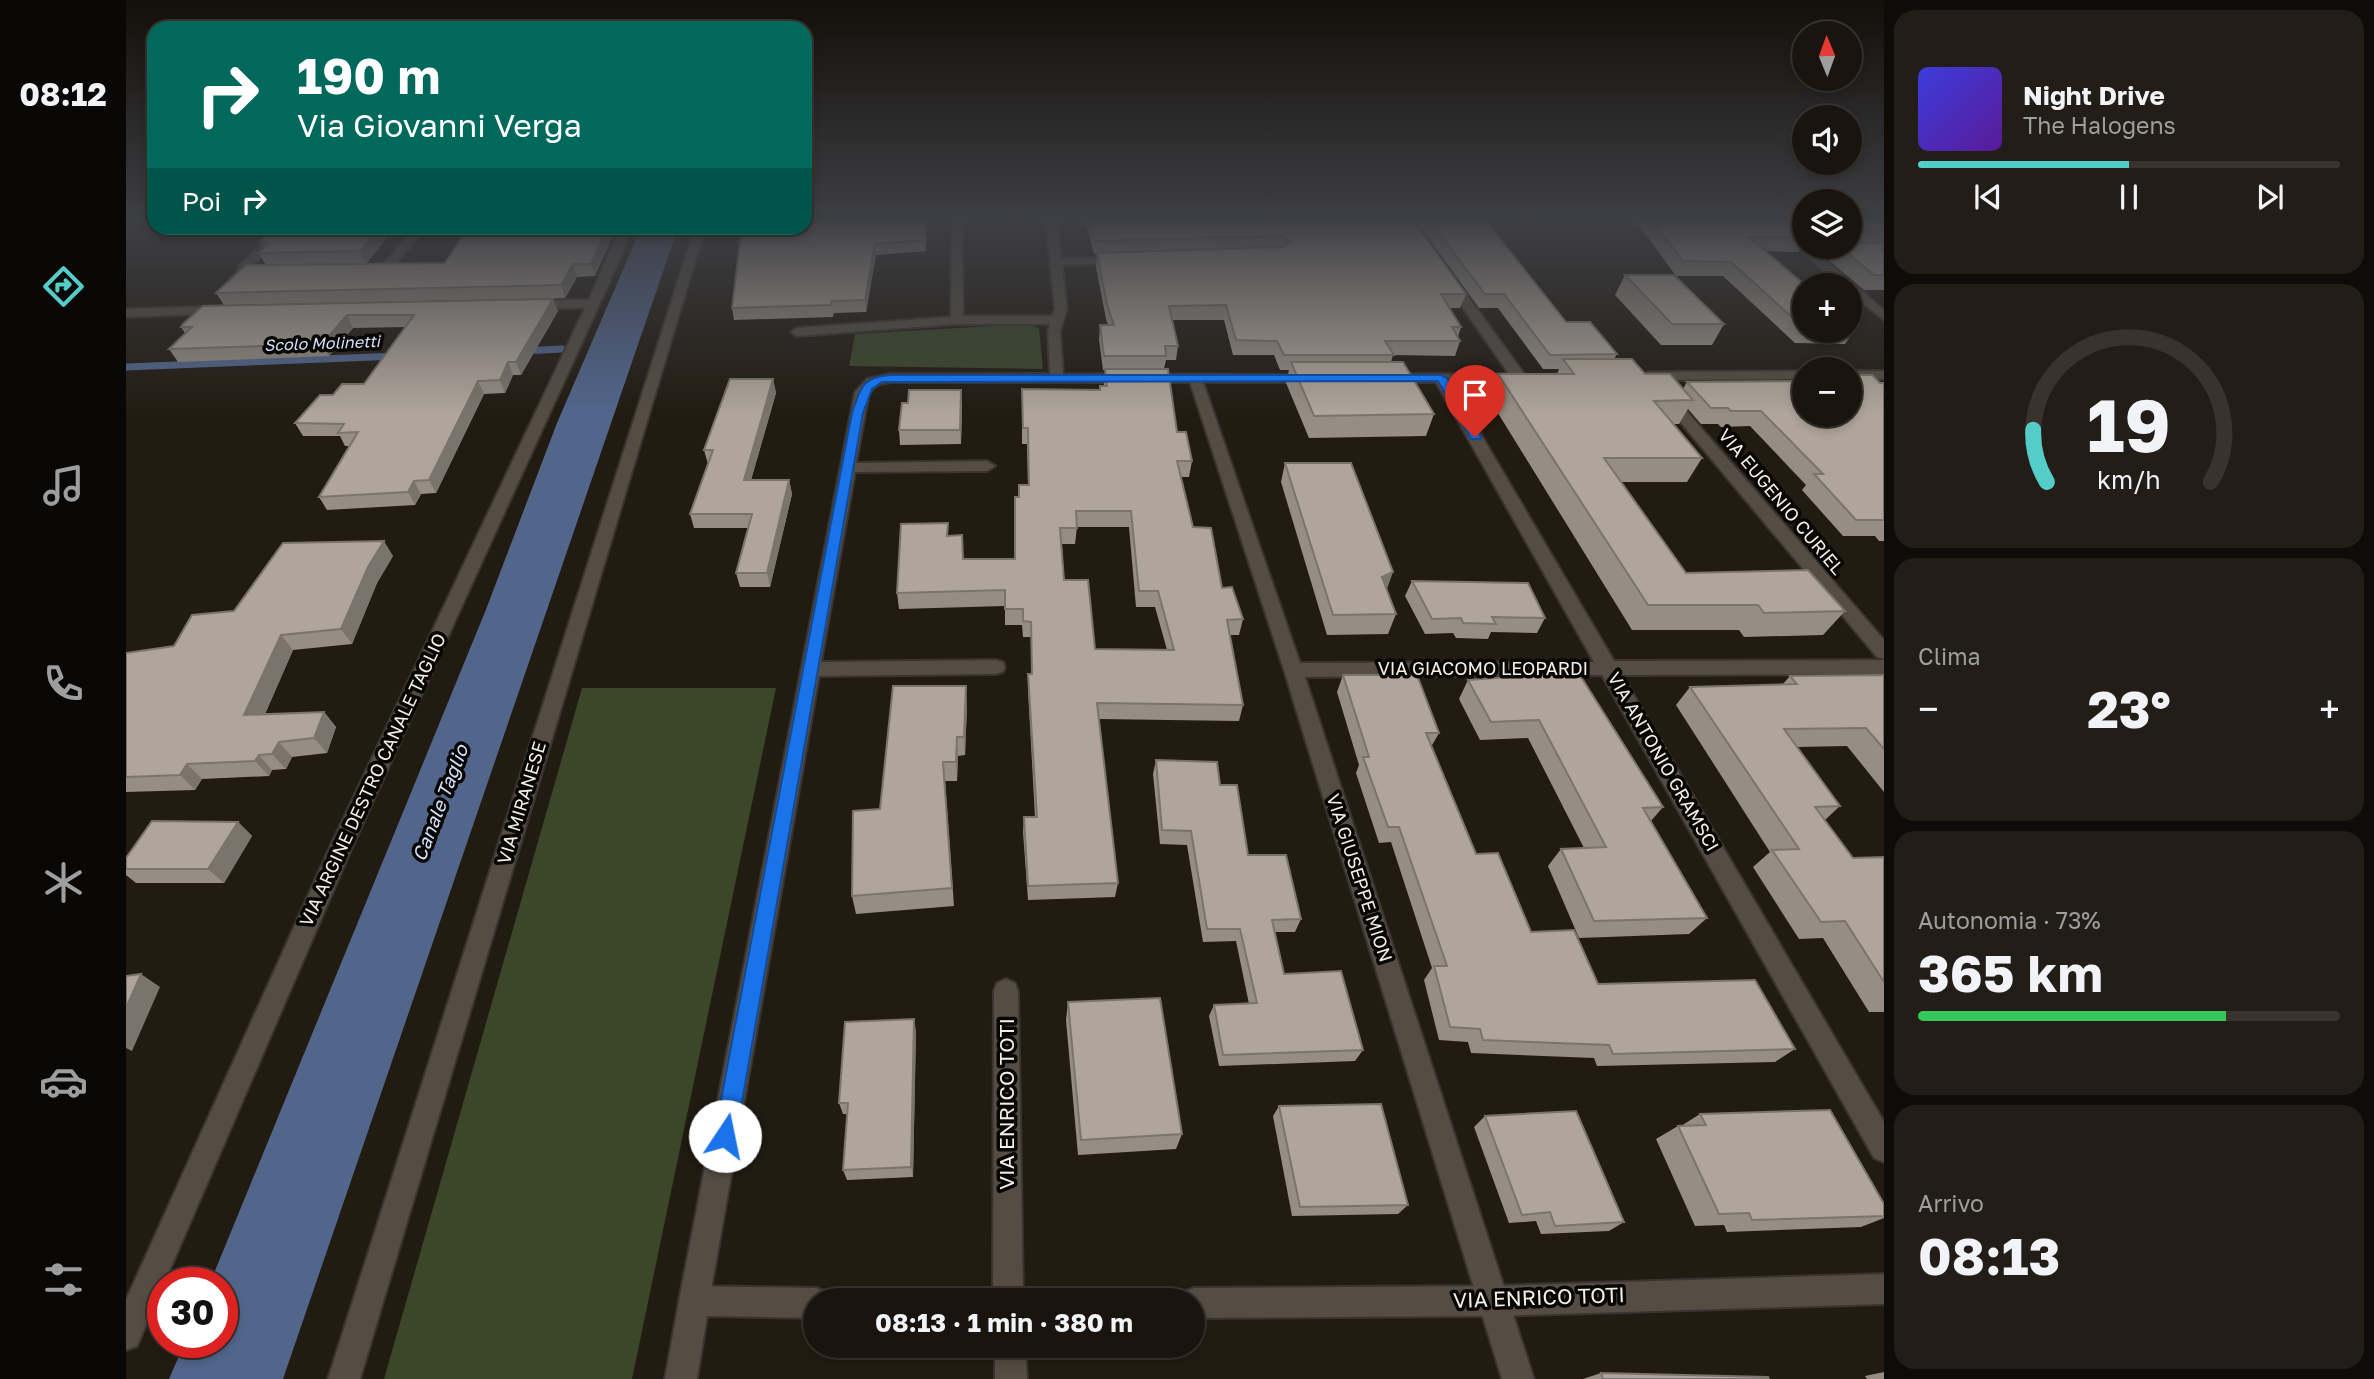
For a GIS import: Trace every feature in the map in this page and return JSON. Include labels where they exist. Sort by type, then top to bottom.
[{"type":"street","points":[[224,291],[232,285]]},
{"type":"street","name":"VIA ARGINE DESTRO CANALE TAGLIO","points":[[126,1335],[342,845],[601,285]]},
{"type":"street","name":"VIA MIRANESE","points":[[344,1379],[682,285]]},
{"type":"street","points":[[957,285],[957,320]]},
{"type":"street","points":[[1058,379],[1054,331],[1061,309],[1059,285]]},
{"type":"street","points":[[1373,378],[1525,378],[1455,285]]},
{"type":"street","points":[[1862,297],[1884,316]]},
{"type":"street","points":[[509,304],[592,304]]},
{"type":"street","points":[[126,313],[210,306],[232,310]]},
{"type":"street","points":[[797,331],[957,320],[1059,320]]},
{"type":"street","points":[[1862,375],[1884,374]]},
{"type":"street","name":"VIA EUGENIO CURIEL","points":[[1792,375],[1643,377],[1884,652]]},
{"type":"street","points":[[1867,375],[1884,390]]},
{"type":"street","points":[[681,1379],[858,413],[866,387],[879,379],[891,378],[1332,378]]},
{"type":"street","name":"VIA ANTONIO GRAMSCI","points":[[1441,378],[1884,1148]]},
{"type":"street","name":"VIA GIUSEPPE MION","points":[[1195,379],[1293,670],[1518,1379]]},
{"type":"street","points":[[849,468],[987,466]]},
{"type":"street","points":[[813,669],[996,667]]},
{"type":"street","name":"VIA GIACOMO LEOPARDI","points":[[1293,670],[1884,667]]},
{"type":"street","name":"VIA ENRICO TOTI","points":[[1006,991],[1008,1288]]},
{"type":"street","name":"VIA ENRICO TOTI","points":[[1205,1303],[1493,1301],[1884,1289]]},
{"type":"street","points":[[694,1301],[803,1303]]},
{"type":"street","points":[[1010,1358],[1011,1379]]},
{"type":"green space","points":[[1027,324],[1039,328],[1043,369],[849,366],[855,334]]},
{"type":"green space","points":[[582,688],[776,688],[632,1379],[384,1379]]},
{"type":"water","name":"Canale Taglio","points":[[616,285],[658,285],[283,1379],[169,1379],[178,1358],[238,1358],[238,1267],[217,1267],[485,612],[557,423]]},
{"type":"building","points":[[224,285],[546,285],[216,293]]},
{"type":"building","points":[[735,285],[868,285],[865,300],[832,301],[831,305],[732,308]]},
{"type":"building","points":[[1103,285],[1460,285],[1466,294],[1441,294],[1461,327],[1452,327],[1460,341],[1385,341],[1394,355],[1284,355],[1277,341],[1236,340],[1226,305],[1169,306],[1178,346],[1165,346],[1166,356],[1104,356],[1100,325],[1114,325]]},
{"type":"building","points":[[1478,285],[1537,285],[1566,322],[1590,322],[1617,354],[1550,355],[1504,294],[1485,294]]},
{"type":"building","points":[[1635,285],[1685,285],[1724,324],[1672,324]]},
{"type":"building","points":[[1757,285],[1792,285],[1792,317]]},
{"type":"building","points":[[553,299],[516,362],[508,362],[500,380],[478,381],[429,480],[414,481],[408,492],[319,497],[358,432],[338,433],[344,424],[295,423],[320,395],[333,395],[342,384],[364,384],[414,315],[347,315],[322,344],[169,349],[192,327],[181,327],[183,324],[203,306]]},
{"type":"building","points":[[1563,359],[1632,359],[1645,374],[1670,374],[1693,400],[1654,401],[1702,458],[1604,458],[1686,573],[1808,570],[1845,611],[1764,613],[1758,605],[1648,605],[1498,374],[1574,374]]},
{"type":"building","points":[[1291,362],[1403,362],[1434,414],[1314,416]]},
{"type":"building","points":[[1105,369],[1168,369],[1177,432],[1186,432],[1192,461],[1177,461],[1193,527],[1211,528],[1222,588],[1232,587],[1243,619],[1227,620],[1243,705],[1097,703],[1118,883],[1028,886],[1024,817],[1037,817],[1028,674],[1032,674],[1031,622],[1023,621],[1023,609],[1005,609],[1005,590],[897,593],[901,524],[948,523],[947,536],[962,535],[963,559],[1015,559],[1015,497],[1019,497],[1019,485],[1029,485],[1028,428],[1023,428],[1022,389],[1100,390],[1100,386],[1107,386]],"holes":[[[1076,511],[1131,511],[1139,591],[1158,591],[1174,650],[1095,649],[1088,580],[1064,580],[1060,528],[1077,528]]]},
{"type":"building","points":[[1862,375],[1872,375],[1880,383],[1884,383],[1884,520],[1856,520],[1814,474],[1823,474],[1761,411],[1711,408],[1687,382],[1792,381],[1792,427],[1862,427]]},
{"type":"building","points":[[730,379],[773,379],[744,480],[789,480],[767,573],[736,573],[752,514],[690,514],[713,450],[704,450]]},
{"type":"building","points":[[909,390],[961,390],[960,430],[899,430],[902,403],[908,403]]},
{"type":"building","points":[[1285,463],[1351,463],[1393,572],[1382,577],[1396,614],[1333,615]]},
{"type":"building","points":[[384,541],[368,567],[341,629],[281,635],[244,715],[324,712],[314,738],[279,742],[272,754],[259,755],[255,761],[187,764],[180,775],[126,777],[126,653],[174,646],[192,615],[234,611],[283,543]]},
{"type":"building","points":[[1412,581],[1528,583],[1545,618],[1492,617],[1496,624],[1463,623],[1461,618],[1432,619]]},
{"type":"building","points":[[1578,672],[1663,807],[1643,808],[1707,918],[1594,921],[1561,849],[1606,847],[1539,720],[1491,722],[1468,680]]},
{"type":"building","points":[[1343,675],[1417,675],[1439,733],[1426,733],[1476,854],[1498,853],[1531,932],[1574,930],[1598,984],[1755,980],[1795,1049],[1613,1054],[1609,1045],[1483,1040],[1480,1029],[1450,1027],[1434,966],[1447,966],[1399,827],[1388,827],[1363,757],[1369,757]]},
{"type":"building","points":[[1884,675],[1884,749],[1866,728],[1784,729],[1840,806],[1815,807],[1853,858],[1884,857],[1884,982],[1845,921],[1821,922],[1772,850],[1799,849],[1690,687],[1797,684],[1790,676]]},
{"type":"building","points":[[893,686],[966,686],[964,737],[957,737],[956,762],[943,762],[952,888],[852,896],[853,811],[880,809]]},
{"type":"building","points":[[1156,760],[1217,762],[1220,785],[1237,785],[1248,855],[1286,855],[1301,919],[1272,920],[1284,974],[1341,971],[1363,1050],[1223,1055],[1214,1005],[1257,1003],[1240,929],[1207,929],[1191,831],[1162,830]]},
{"type":"building","points":[[152,821],[238,822],[208,869],[126,869],[126,858]]},
{"type":"building","points":[[141,974],[126,1008],[126,976]]},
{"type":"building","points":[[1160,998],[1182,1134],[1081,1140],[1068,1002]]},
{"type":"building","points":[[914,1019],[911,1167],[843,1170],[848,1103],[839,1103],[845,1022]]},
{"type":"building","points":[[1381,1104],[1408,1205],[1300,1207],[1279,1106]]},
{"type":"building","points":[[1830,1110],[1884,1204],[1884,1216],[1752,1220],[1749,1213],[1719,1214],[1678,1126],[1706,1125],[1700,1114]]},
{"type":"building","points":[[1576,1111],[1624,1222],[1555,1226],[1550,1212],[1522,1215],[1485,1116]]},
{"type":"building","points":[[1601,1373],[1768,1377],[1769,1379],[1603,1379]]},
{"type":"waterway","name":"Scolo Molinetti","points":[[522,351],[562,349]]},
{"type":"waterway","name":"Scolo Molinetti","points":[[126,367],[398,356]]},
{"type":"route","points":[[725,1136],[858,413],[862,392],[866,387],[879,379],[891,378],[1441,378],[1475,437]]}]
